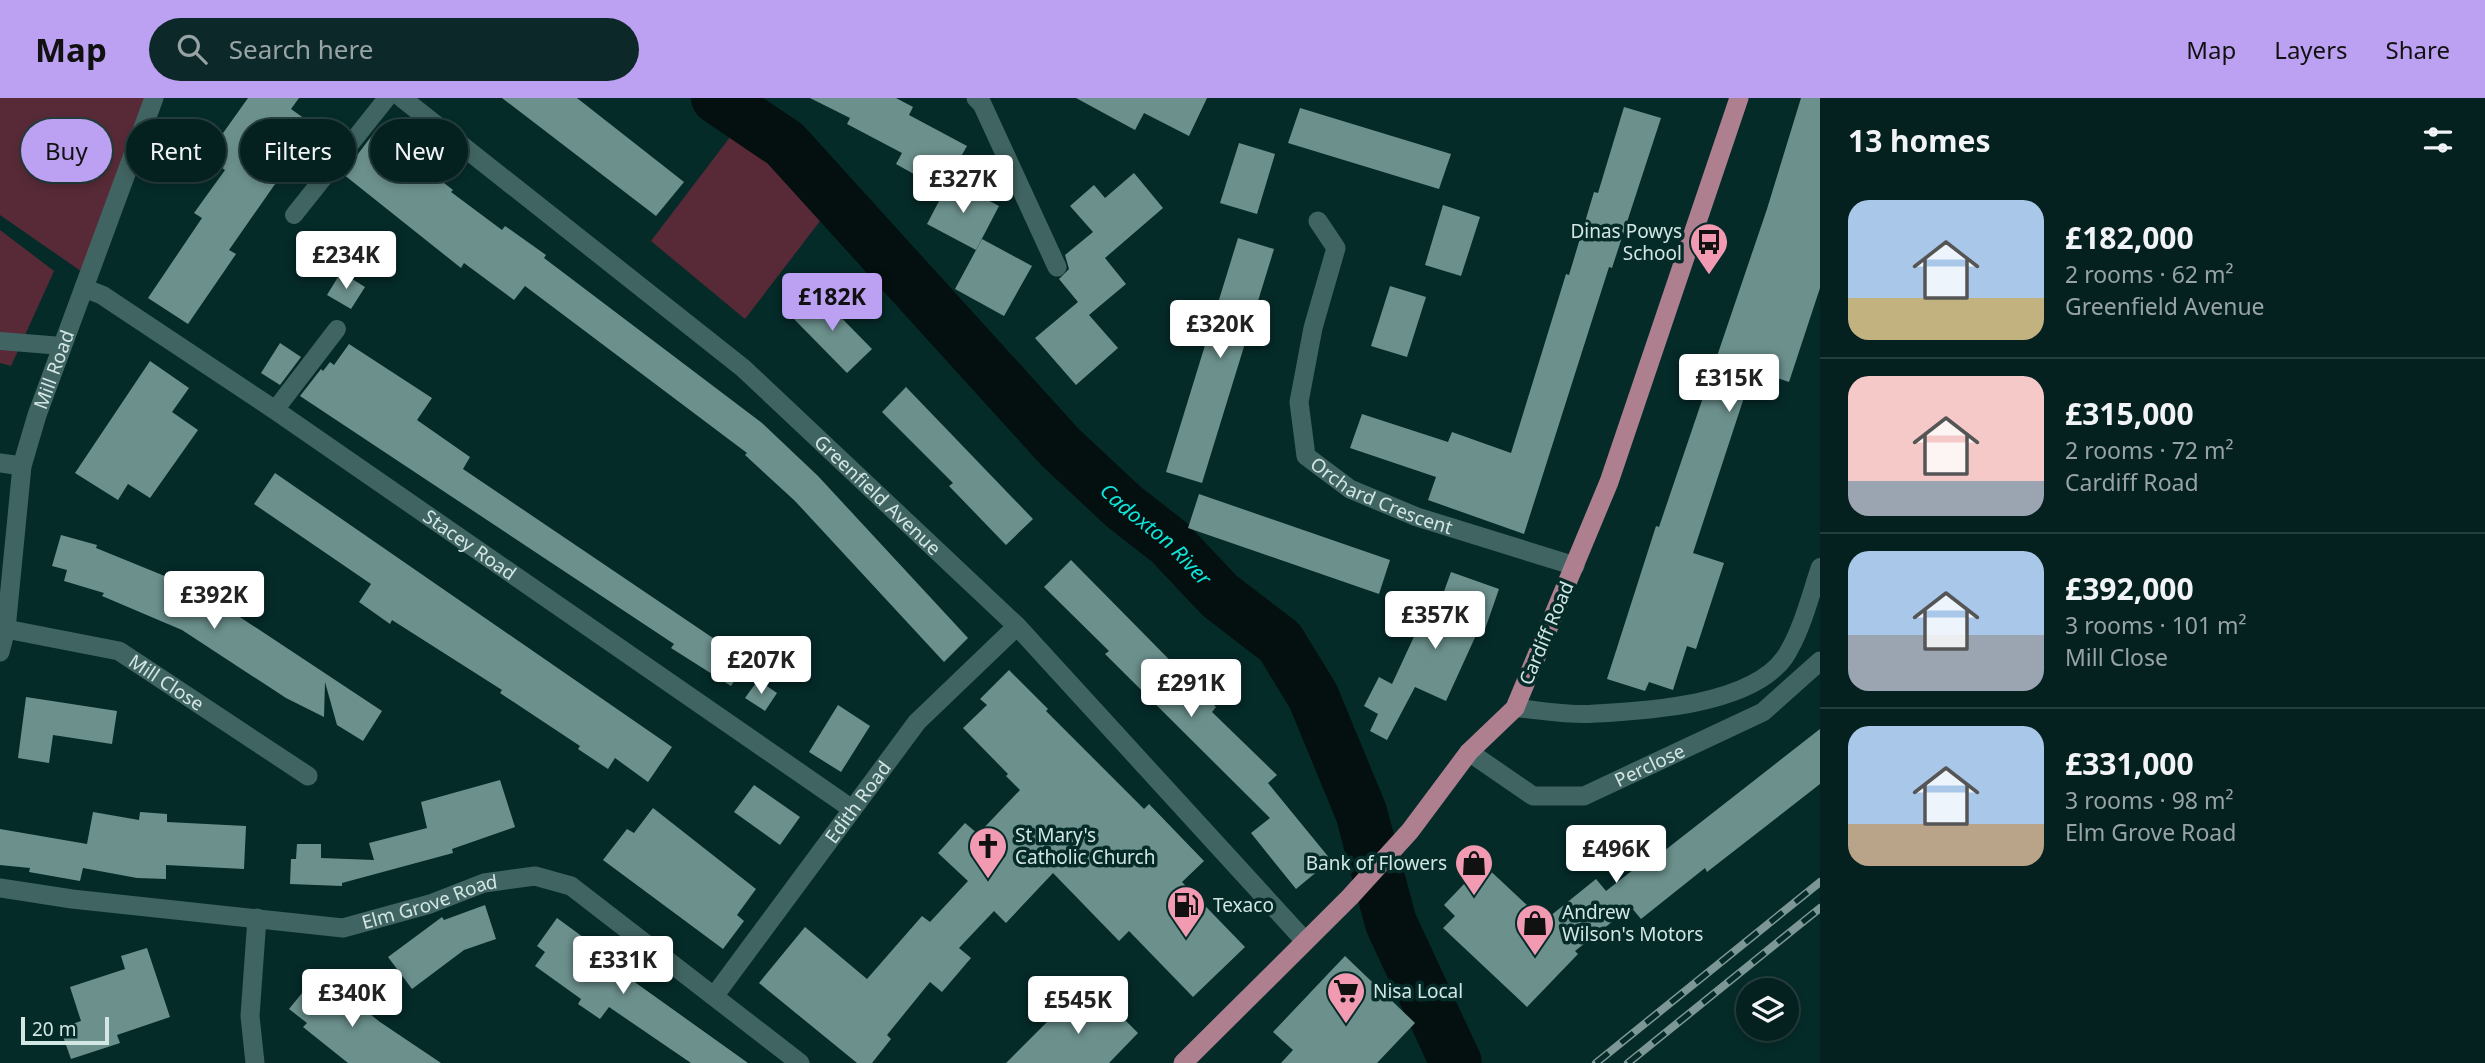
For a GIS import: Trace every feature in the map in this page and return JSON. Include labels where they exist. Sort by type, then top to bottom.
[{"type":"main road","name":"Cardiff Road","points":[[1183,1063],[1350,897],[1410,831],[1469,751],[1515,708],[1609,482],[1739,98]]},
{"type":"street","name":"Mill Road","points":[[0,652],[6,629],[22,466],[37,415],[154,98]]},
{"type":"street","name":"Greenfield Avenue","points":[[402,98],[743,368],[1017,626],[1305,941]]},
{"type":"street","points":[[976,98],[982,104],[1057,267]]},
{"type":"street","name":"Orchard Crescent","points":[[1318,222],[1336,248],[1313,328],[1299,402],[1306,456],[1350,489],[1417,517],[1575,566]]},
{"type":"street","name":"Stacey Road","points":[[84,288],[102,295],[275,410],[852,809]]},
{"type":"street","points":[[0,463],[22,466]]},
{"type":"street","name":"Edith Road","points":[[715,995],[917,722],[1017,626]]},
{"type":"street","name":"Mill Close","points":[[6,629],[119,651],[308,776]]},
{"type":"street","name":"Perclose","points":[[1469,751],[1533,796],[1584,796],[1763,712],[1820,661]]},
{"type":"street","name":"Elm Grove Road","points":[[0,888],[72,899],[343,928],[430,904],[484,883],[535,876],[571,886],[800,1063]]},
{"type":"street","points":[[255,1063],[250,1016],[257,918]]},
{"type":"lane","points":[[294,215],[387,98]]},
{"type":"lane","points":[[275,410],[337,329]]},
{"type":"lane","points":[[0,341],[62,346]]},
{"type":"lane","points":[[1515,708],[1587,714],[1695,703],[1756,683],[1784,658],[1802,620],[1820,567]]},
{"type":"shaded area","points":[[0,98],[154,98],[146,119],[126,119],[126,174],[88,276],[0,215]]},
{"type":"shaded area","points":[[746,116],[830,208],[745,319],[651,241]]},
{"type":"shaded area","points":[[0,230],[54,271],[11,366],[0,363]]},
{"type":"building","points":[[248,98],[299,98],[291,109],[305,119],[240,119],[240,182],[276,182],[229,250],[236,254],[188,324],[148,298],[202,218],[194,213],[216,182],[226,182],[226,129]]},
{"type":"building","points":[[502,98],[577,98],[684,182],[656,216]]},
{"type":"building","points":[[810,98],[896,98],[913,107],[909,115],[967,146],[942,190],[896,164],[902,153],[847,124],[850,118]]},
{"type":"building","points":[[1076,98],[1207,98],[1189,136],[1144,113],[1135,130]]},
{"type":"building","points":[[1801,98],[1820,98],[1820,288],[1789,382],[1753,370],[1693,553],[1724,563],[1696,649],[1687,646],[1673,690],[1649,682],[1645,691],[1607,679],[1656,526],[1659,527],[1767,209]]},
{"type":"building","points":[[1624,107],[1661,118],[1612,268],[1609,267],[1524,534],[1428,500],[1436,477],[1350,448],[1362,414],[1448,442],[1452,432],[1511,453],[1566,274],[1569,275],[1594,192],[1598,193]]},
{"type":"building","points":[[1300,108],[1451,154],[1439,189],[1288,143]]},
{"type":"building","points":[[370,138],[370,182],[443,182],[453,190],[451,192],[502,230],[505,226],[546,255],[544,258],[762,423],[818,476],[968,638],[944,662],[795,501],[745,455],[747,453],[525,286],[514,300],[464,263],[461,268],[353,182],[356,182],[356,157]]},
{"type":"building","points":[[1239,143],[1275,154],[1257,214],[1220,203]]},
{"type":"building","points":[[1134,173],[1163,208],[1105,258],[1126,284],[1089,315],[1118,348],[1076,385],[1035,338],[1078,302],[1059,279],[1069,269],[1065,255],[1093,232],[1070,206],[1094,185],[1105,198]]},
{"type":"building","points":[[950,180],[999,206],[976,250],[927,224]]},
{"type":"building","points":[[1443,205],[1480,217],[1461,276],[1425,265]]},
{"type":"building","points":[[1238,238],[1274,249],[1202,483],[1166,472]]},
{"type":"building","points":[[982,239],[1032,266],[1004,316],[955,289]]},
{"type":"building","points":[[341,272],[365,287],[351,309],[327,295]]},
{"type":"building","points":[[1390,286],[1426,297],[1407,357],[1371,346]]},
{"type":"building","points":[[817,293],[872,349],[847,373],[792,317]]},
{"type":"building","points":[[280,343],[301,357],[280,385],[261,373]]},
{"type":"building","points":[[349,344],[432,398],[417,420],[470,457],[463,469],[747,661],[731,686],[671,648],[674,644],[300,396],[321,369],[323,371],[330,362],[334,365]]},
{"type":"building","points":[[150,361],[189,388],[172,412],[198,430],[150,498],[128,484],[118,500],[75,473]]},
{"type":"building","points":[[906,387],[1033,519],[1006,545],[949,486],[953,483],[882,412]]},
{"type":"building","points":[[275,473],[672,747],[648,782],[615,758],[608,769],[578,749],[580,746],[500,693],[502,690],[392,620],[390,624],[359,602],[371,584],[254,504]]},
{"type":"building","points":[[1199,494],[1390,560],[1379,594],[1188,528]]},
{"type":"building","points":[[61,535],[97,545],[96,548],[199,590],[382,711],[363,741],[337,725],[325,682],[324,717],[286,698],[182,630],[102,596],[104,593],[64,581],[67,570],[52,566]]},
{"type":"building","points":[[1071,560],[1216,707],[1212,712],[1277,775],[1268,783],[1331,860],[1296,889],[1251,833],[1270,818],[1105,654],[1109,651],[1044,587]]},
{"type":"building","points":[[1451,572],[1499,589],[1483,635],[1477,633],[1446,701],[1415,687],[1387,740],[1370,731],[1378,714],[1364,706],[1379,677],[1392,684],[1418,628],[1429,633]]},
{"type":"building","points":[[1009,670],[1144,809],[1149,804],[1204,861],[1182,882],[1245,947],[1193,997],[1129,931],[1119,941],[1053,873],[1006,923],[994,911],[959,948],[971,958],[942,992],[930,982],[887,1035],[891,1039],[872,1063],[857,1063],[759,983],[805,927],[867,979],[922,916],[930,922],[968,881],[938,853],[965,823],[978,834],[1020,790],[963,728],[987,705],[980,699]]},
{"type":"building","points":[[758,680],[777,693],[765,711],[745,698]]},
{"type":"building","points":[[26,697],[117,711],[112,744],[53,735],[49,763],[18,758]]},
{"type":"building","points":[[838,705],[870,726],[841,772],[809,752]]},
{"type":"building","points":[[1820,729],[1820,784],[1707,872],[1705,868],[1641,919],[1631,907],[1575,951],[1578,954],[1527,1007],[1443,928],[1455,916],[1444,905],[1483,864],[1544,921],[1596,879],[1606,891],[1661,848],[1664,851]]},
{"type":"building","points":[[500,780],[515,827],[452,849],[453,853],[342,883],[342,886],[290,884],[291,859],[296,859],[297,844],[321,844],[321,858],[374,860],[369,843],[427,828],[421,802]]},
{"type":"building","points":[[754,785],[800,817],[780,845],[734,812]]},
{"type":"building","points":[[653,808],[756,889],[737,915],[744,921],[723,949],[603,860],[627,829],[634,833]]},
{"type":"building","points":[[93,812],[139,820],[140,812],[167,814],[167,822],[246,826],[244,869],[166,865],[166,879],[137,878],[83,868],[80,881],[29,872],[30,868],[0,865],[0,829],[87,844]]},
{"type":"building","points":[[485,905],[496,939],[464,950],[412,989],[388,957],[442,917],[444,920]]},
{"type":"building","points":[[557,918],[598,948],[594,953],[748,1063],[691,1063],[609,1007],[600,1019],[578,1004],[581,999],[535,966],[545,952],[537,946]]},
{"type":"building","points":[[147,948],[170,1017],[117,1035],[120,1043],[71,1059],[60,1028],[81,1021],[70,987],[125,969],[121,956]]},
{"type":"building","points":[[1345,956],[1415,1023],[1377,1063],[1281,1063],[1293,1050],[1273,1032]]},
{"type":"building","points":[[316,976],[333,989],[335,986],[380,1022],[441,1063],[348,1063],[303,1027],[307,1023],[289,1009]]},
{"type":"building","points":[[1080,989],[1107,1016],[1114,1009],[1138,1033],[1109,1063],[1006,1063]]},
{"type":"waterway","name":"Cadoxton River","points":[[717,98],[785,144],[1060,447],[1123,506],[1169,542],[1220,596],[1280,642],[1313,696],[1361,812],[1391,923],[1456,1063]]},
{"type":"railway","points":[[1596,1063],[1820,882]]},
{"type":"railway","points":[[1628,1063],[1820,908]]},
{"type":"place","name":"Dinas Powys School","points":[[1709,276]]},
{"type":"place","name":"St Mary's Catholic Church","points":[[988,880]]},
{"type":"place","name":"Bank of Flowers","points":[[1474,897]]},
{"type":"place","name":"Texaco","points":[[1186,939]]},
{"type":"place","name":"Andrew Wilson's Motors","points":[[1535,957]]},
{"type":"place","name":"Nisa Local","points":[[1346,1025]]}]
